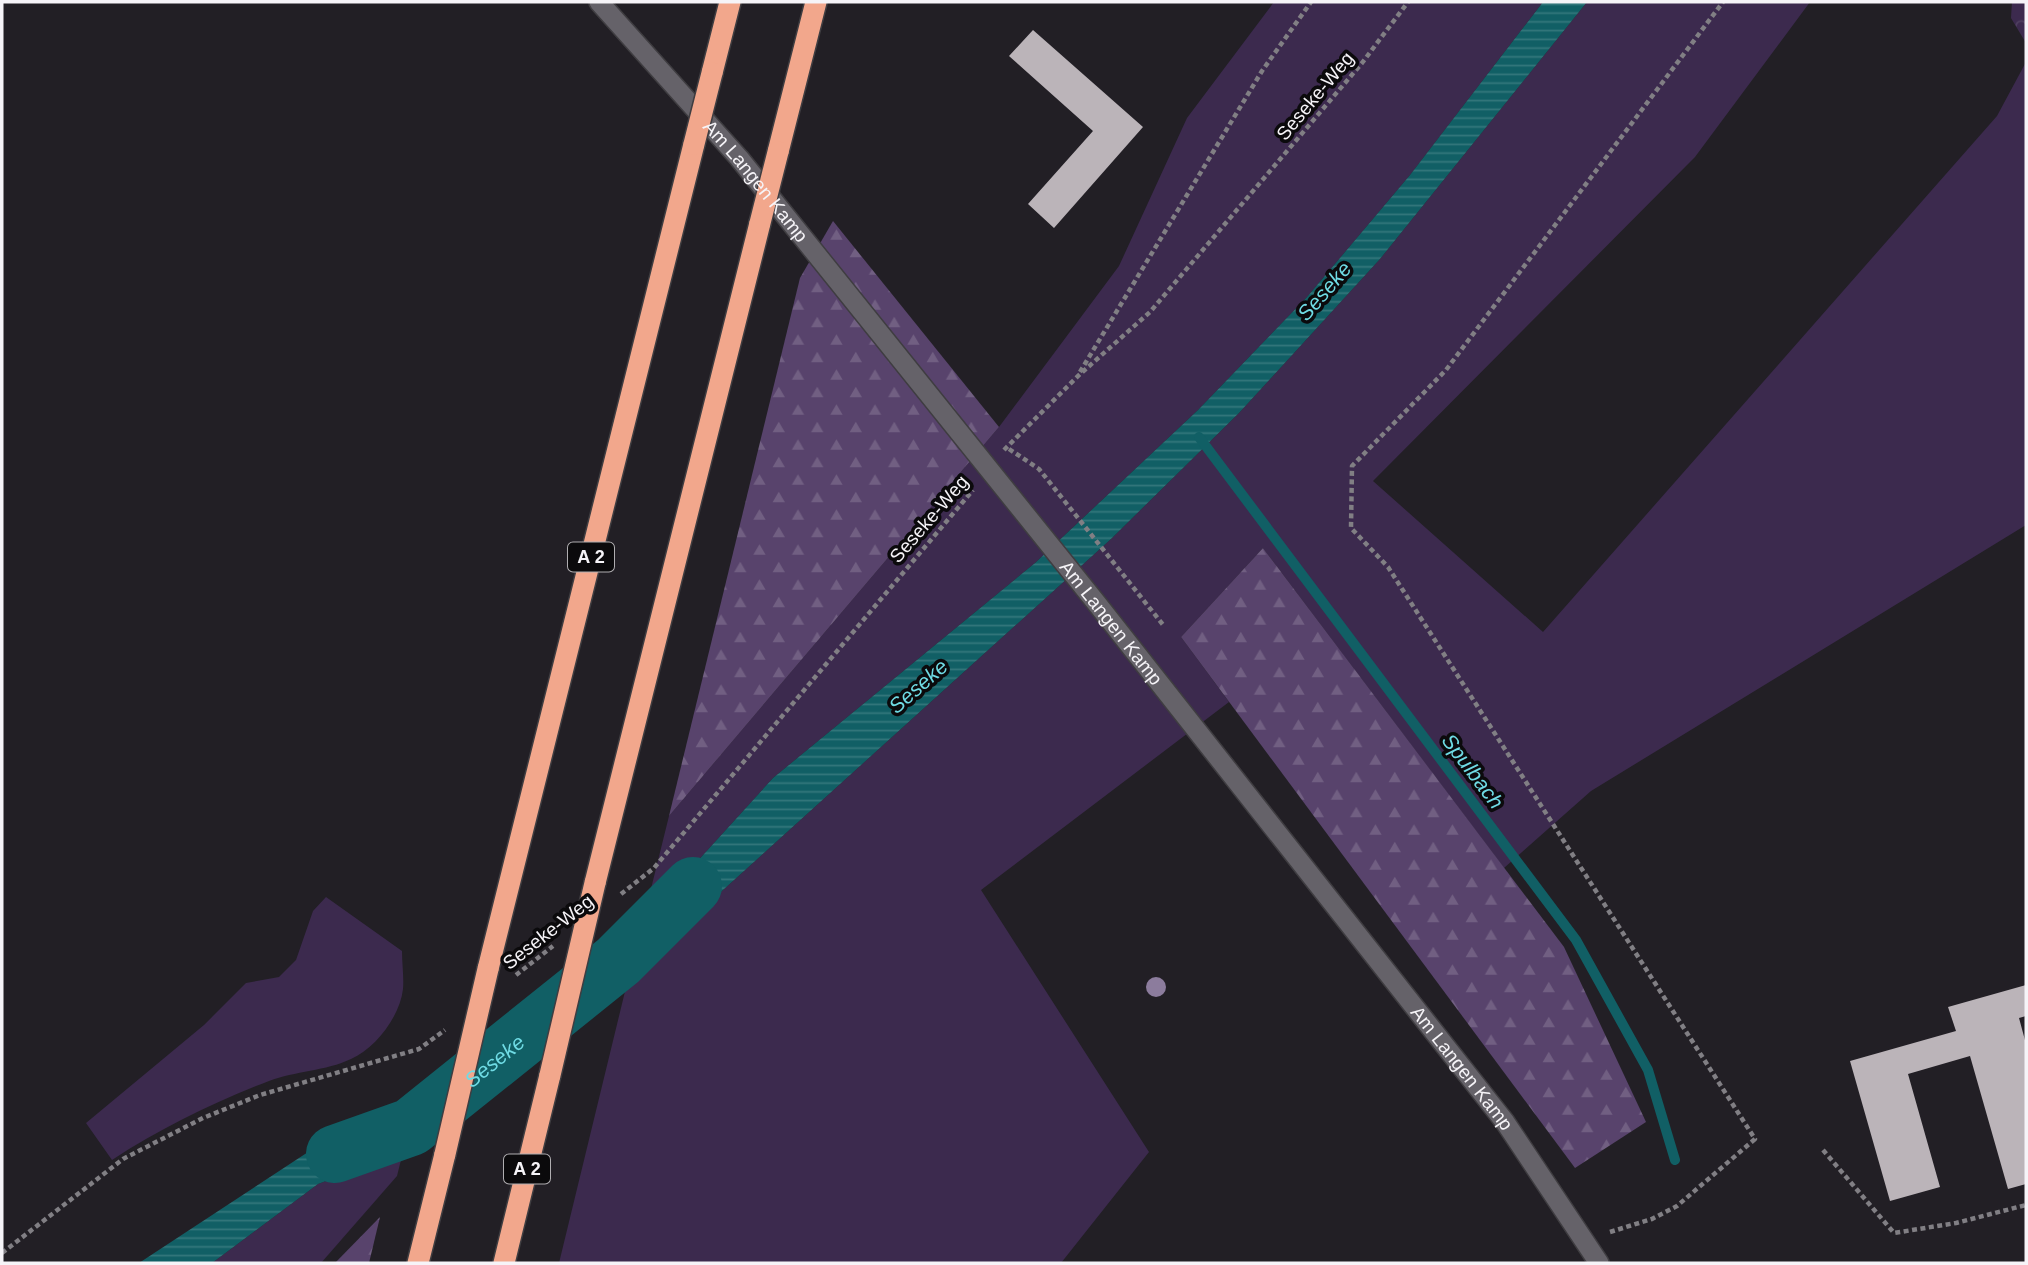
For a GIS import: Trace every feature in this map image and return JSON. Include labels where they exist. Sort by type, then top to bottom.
[{"type":"highway","name":"A 2","points":[[418,1263],[488,969],[730,2]]},
{"type":"highway","name":"A 2","points":[[503,1263],[595,883],[816,2]]},
{"type":"street","name":"Am Langen Kamp","points":[[599,2],[740,158],[1098,605],[1505,1122],[1599,1263]]},
{"type":"path","points":[[1078,376],[1262,71],[1311,2]]},
{"type":"path","name":"Seseke-Weg","points":[[1164,626],[1038,469],[1006,447],[1078,376],[1150,312],[1362,63],[1408,2]]},
{"type":"path","points":[[1587,1243],[1652,1219],[1677,1206],[1755,1139],[1388,568],[1351,528],[1352,466],[1446,370],[1723,2]]},
{"type":"path","name":"Seseke-Weg","points":[[611,901],[654,869],[932,536],[991,471]]},
{"type":"path","name":"Seseke-Weg","points":[[515,975],[558,943]]},
{"type":"path","points":[[2,1253],[123,1159],[203,1118],[260,1095],[419,1049],[451,1025]]},
{"type":"path","points":[[1824,1150],[1894,1233],[1956,1223],[2026,1205]]},
{"type":"green space","points":[[1274,2],[1543,2],[1410,175],[1307,297],[1198,410],[1035,563],[773,778],[643,921],[669,816],[999,427],[1119,266],[1187,118]]},
{"type":"green space","points":[[1587,2],[1810,2],[1695,157],[1373,481],[1543,632],[1997,116],[2026,62],[2026,525],[1591,791],[1504,868],[1263,548],[1181,637],[1229,702],[981,890],[1149,1152],[1061,1263],[559,1263],[629,975],[1111,539],[1239,413],[1380,259]]},
{"type":"green space","points":[[2012,2],[2026,2],[2026,43],[2011,18]]},
{"type":"green space","points":[[833,221],[999,427],[669,816],[800,278]]},
{"type":"green space","points":[[1263,548],[1564,947],[1646,1122],[1575,1168],[1181,637]]},
{"type":"green space","points":[[326,897],[402,951],[401,999],[392,1020],[378,1039],[351,1059],[279,1078],[208,1107],[169,1126],[112,1160],[86,1123],[204,1025],[246,983],[279,977],[296,960],[313,911]]},
{"type":"green space","points":[[403,1152],[397,1176],[321,1263],[212,1263],[318,1184]]},
{"type":"green space","points":[[380,1217],[369,1263],[335,1263]]},
{"type":"water","points":[[1543,2],[1587,2],[1380,259],[1239,413],[1111,539],[629,975],[643,921],[773,778],[1035,563],[1198,410],[1307,297],[1410,175]]},
{"type":"water","points":[[413,1111],[403,1152],[318,1184],[212,1263],[139,1263],[331,1137]]},
{"type":"pier","points":[[414,1108],[416,1112],[407,1153],[395,1159],[407,1109]]},
{"type":"building","points":[[1033,30],[1143,127],[1054,228],[1028,204],[1093,131],[1009,56]]},
{"type":"building","points":[[2026,985],[2026,1016],[2019,1018],[2026,1044],[2026,1184],[2008,1189],[1970,1056],[1908,1074],[1940,1187],[1890,1201],[1850,1061],[1956,1031],[1948,1007]]},
{"type":"waterway","name":"Spulbach","points":[[1199,437],[1576,940],[1648,1070],[1675,1160]]},
{"type":"waterway","name":"Seseke","points":[[335,1154],[411,1127],[618,961],[693,886]]}]
